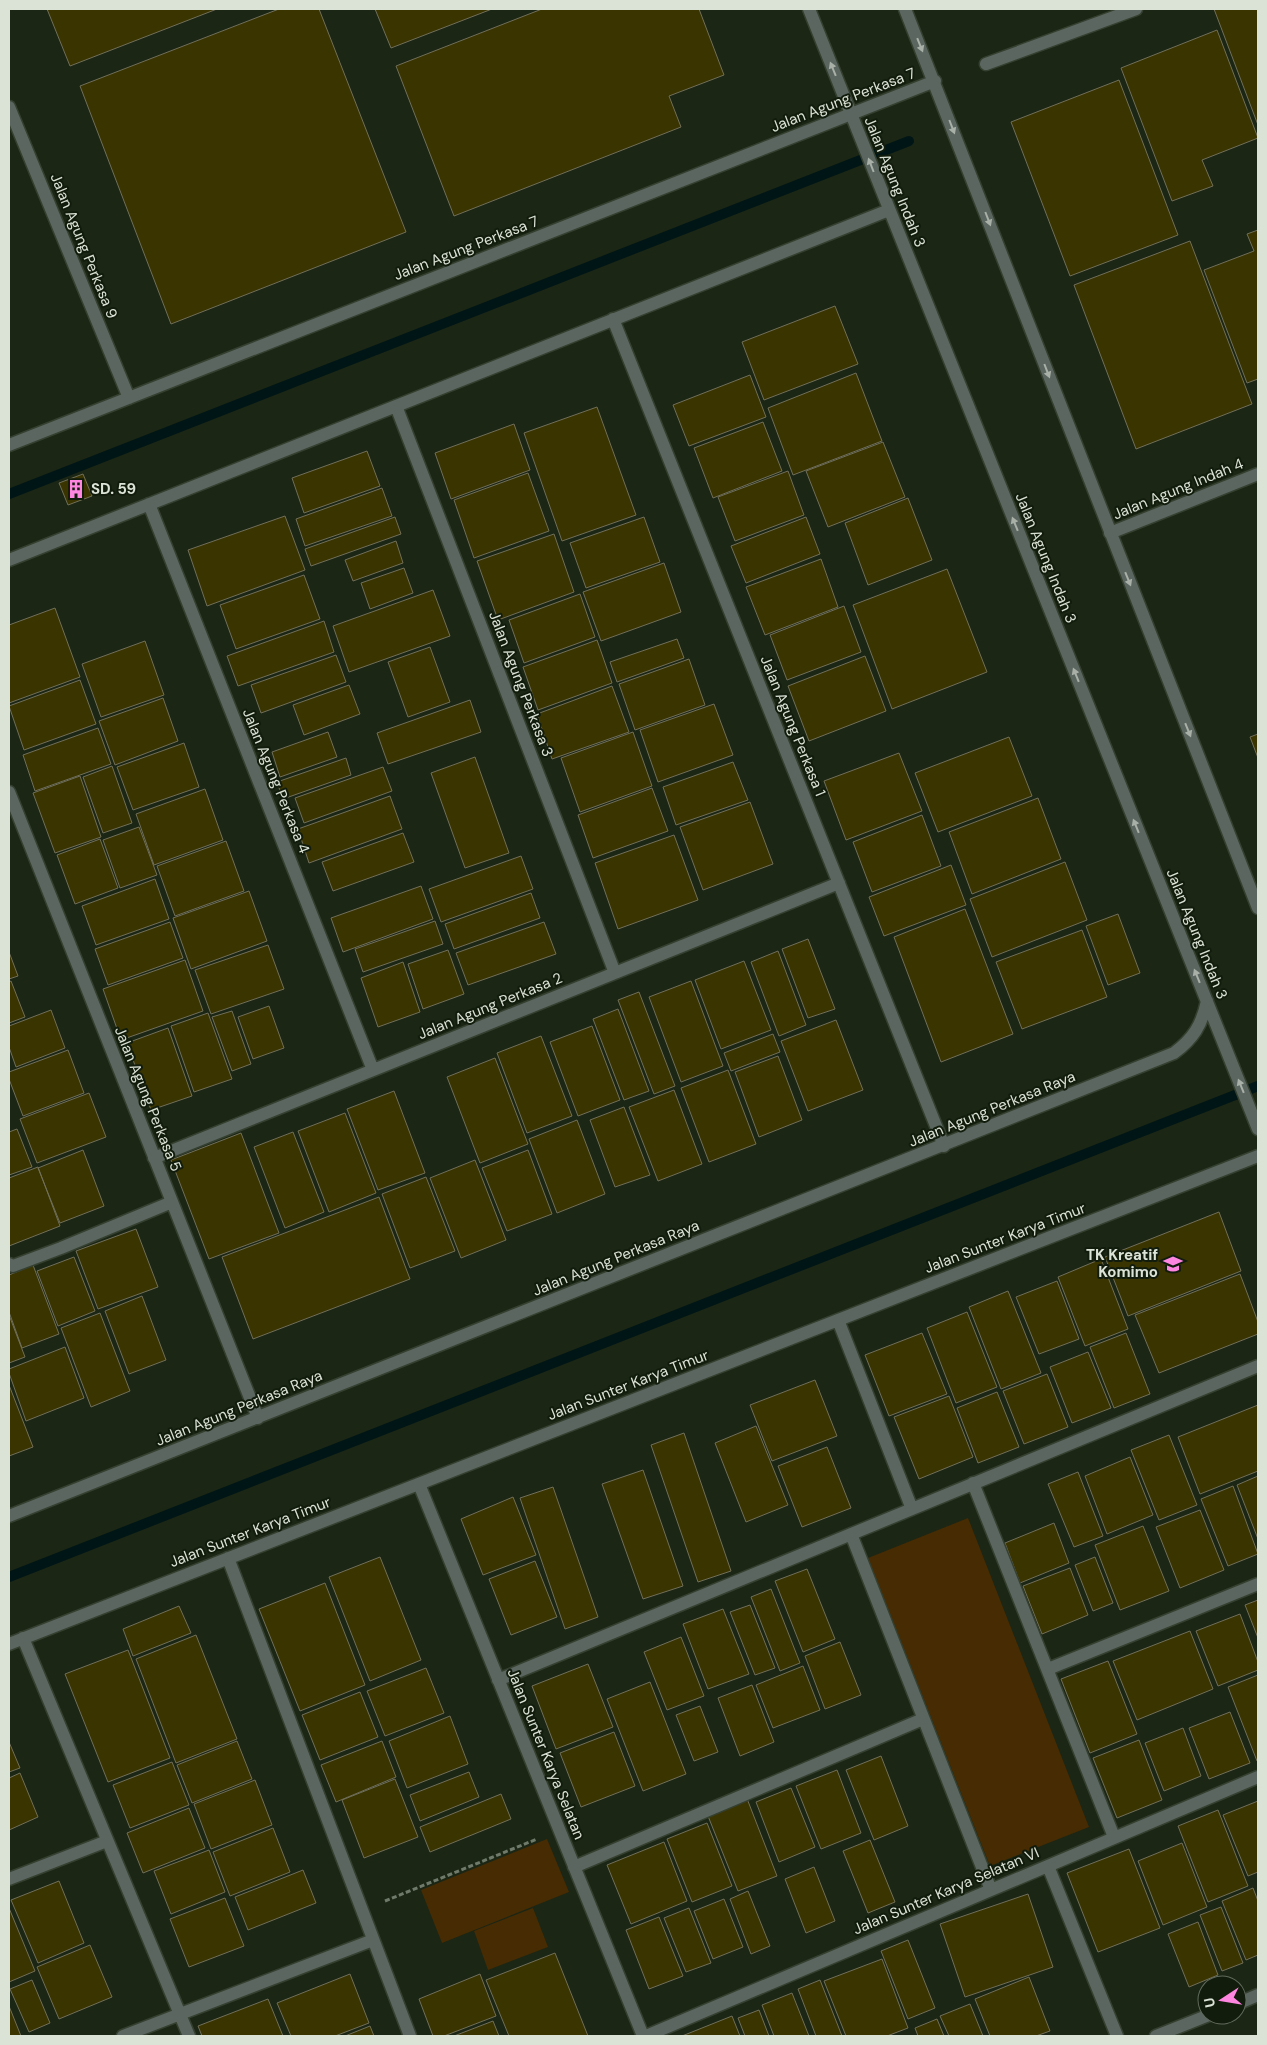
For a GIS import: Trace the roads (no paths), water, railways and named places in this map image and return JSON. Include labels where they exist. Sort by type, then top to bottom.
[{"type":"street","name":"Jalan Agung Indah 3","points":[[809,9],[1256,1124]]},
{"type":"street","points":[[905,9],[1258,908]]},
{"type":"street","points":[[986,64],[1136,9]]},
{"type":"street","name":"Jalan Agung Perkasa 7","points":[[9,445],[935,82]]},
{"type":"street","name":"Jalan Agung Perkasa 9","points":[[9,107],[129,398]]},
{"type":"street","points":[[9,560],[888,210]]},
{"type":"street","name":"Jalan Agung Perkasa 1","points":[[613,319],[944,1146]]},
{"type":"street","name":"Jalan Agung Perkasa 3","points":[[396,406],[615,973]]},
{"type":"street","name":"Jalan Agung Indah 4","points":[[1110,533],[1258,474]]},
{"type":"street","name":"Jalan Agung Perkasa 4","points":[[150,504],[372,1070]]},
{"type":"street","name":"Jalan Agung Perkasa 5","points":[[9,794],[258,1418]]},
{"type":"street","name":"Jalan Agung Perkasa 2","points":[[154,1158],[839,883]]},
{"type":"street","name":"Jalan Agung Perkasa Raya","points":[[9,1516],[1174,1053],[1188,1043],[1198,1031],[1207,1001]]},
{"type":"street","name":"Jalan Sunter Karya Timur","points":[[9,1644],[1258,1156]]},
{"type":"street","points":[[10,1266],[61,1248],[172,1202]]},
{"type":"street","points":[[838,1320],[912,1509]]},
{"type":"street","points":[[498,1680],[1258,1366]]},
{"type":"street","points":[[973,1483],[1114,1837]]},
{"type":"street","name":"Jalan Sunter Karya Selatan","points":[[419,1484],[644,2036]]},
{"type":"street","points":[[851,1534],[990,1890]]},
{"type":"street","points":[[228,1558],[410,2036]]},
{"type":"street","points":[[1048,1669],[1258,1584]]},
{"type":"street","points":[[23,1638],[189,2036]]},
{"type":"street","points":[[574,1867],[922,1719]]},
{"type":"street","name":"Jalan Sunter Karya Selatan VI","points":[[644,2036],[1258,1777]]},
{"type":"street","points":[[9,1879],[107,1841]]},
{"type":"street","points":[[1048,1866],[1117,2036]]},
{"type":"street","points":[[123,2036],[373,1940]]},
{"type":"street","points":[[1156,2036],[1197,2020]]},
{"type":"waterway","points":[[9,494],[909,141]]},
{"type":"waterway","points":[[9,1577],[1258,1086]]},
{"type":"place","name":"SD. 59","points":[[76,489]]},
{"type":"place","name":"TK Kreatif Komimo","points":[[1173,1264]]}]
